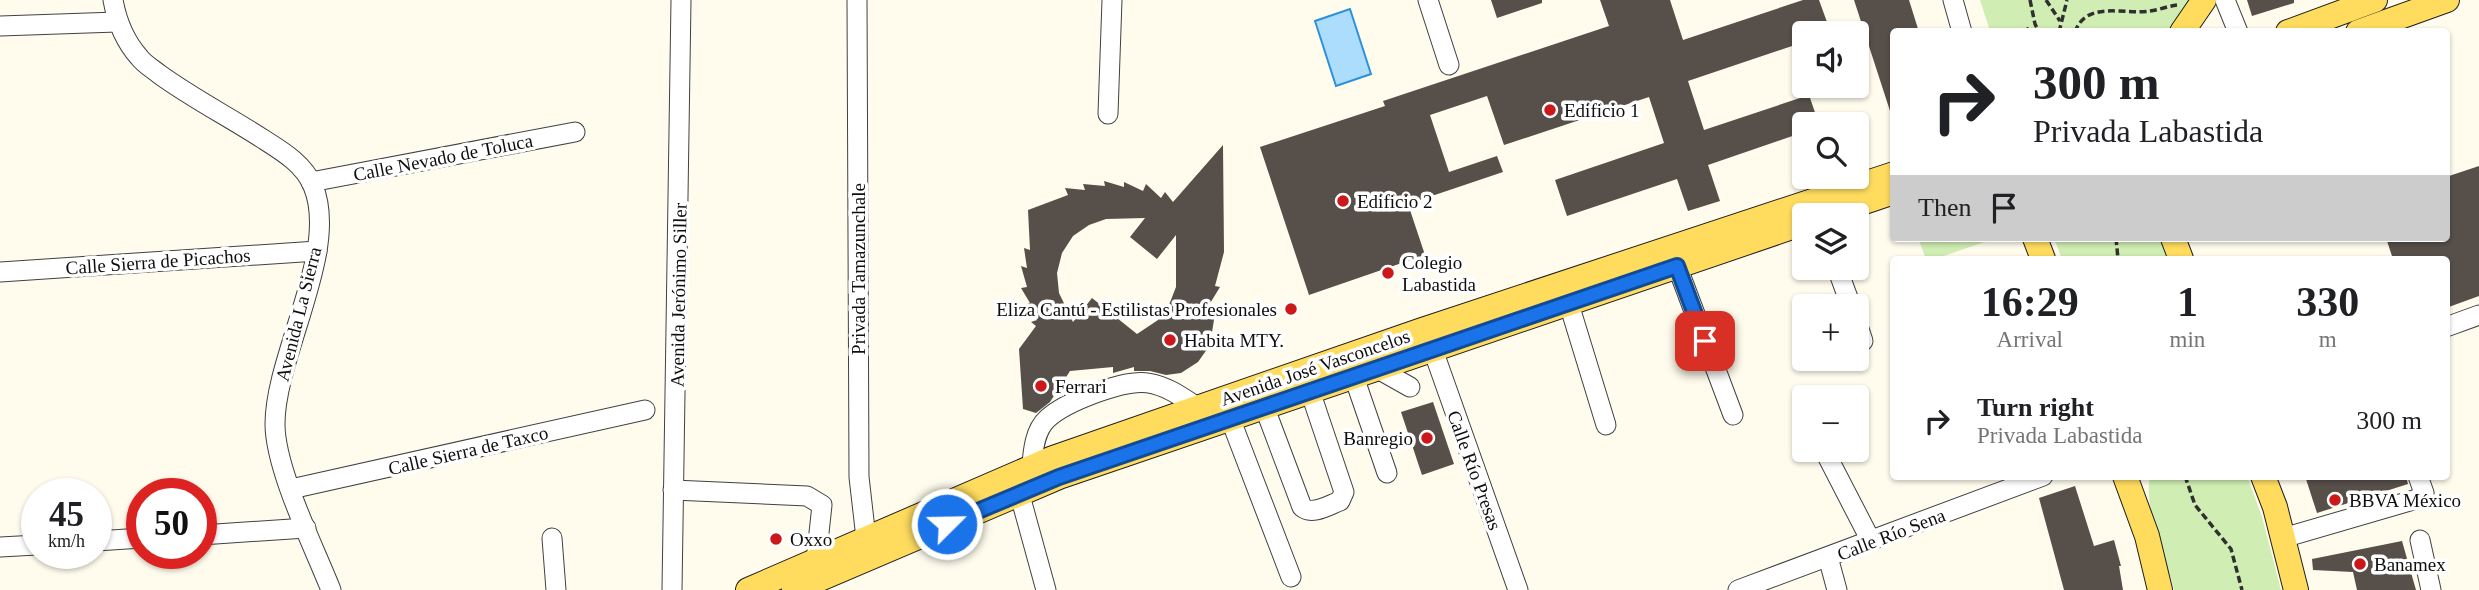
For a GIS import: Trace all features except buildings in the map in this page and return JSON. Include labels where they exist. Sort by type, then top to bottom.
[{"type":"main road","points":[[2303,28],[2375,0]]},
{"type":"main road","points":[[2369,28],[2447,0]]},
{"type":"main road","points":[[2184,28],[2194,2]]},
{"type":"main road","name":"Avenida José Vasconcelos","points":[[1834,203],[1890,176]]},
{"type":"main road","name":"Avenida José Vasconcelos","points":[[1849,203],[1890,193]]},
{"type":"main road","name":"Avenida José Vasconcelos","points":[[794,590],[870,547],[1022,477],[1197,407],[1566,293],[1792,219]]},
{"type":"main road","name":"Avenida José Vasconcelos","points":[[1022,477],[1264,407],[1433,350],[1566,293],[1677,266],[1792,227]]},
{"type":"main road","points":[[2126,480],[2147,536],[2160,590]]},
{"type":"main road","points":[[2265,480],[2275,507],[2297,590]]},
{"type":"main road","name":"Avenida José Vasconcelos","points":[[748,590],[816,561],[870,547]]},
{"type":"street","name":"Avenida La Sierra","points":[[113,0],[117,22],[140,59],[196,99],[291,157],[311,182],[318,208],[317,251],[276,403],[275,426],[278,447],[291,489],[331,590]]},
{"type":"street","name":"Avenida Jerónimo Siller","points":[[672,586],[681,0]]},
{"type":"street","name":"Privada Tamazunchale","points":[[857,0],[859,477],[870,547]]},
{"type":"street","points":[[1108,114],[1112,0]]},
{"type":"street","points":[[1428,0],[1449,65]]},
{"type":"street","points":[[1953,0],[1961,28]]},
{"type":"street","points":[[2225,0],[2236,28]]},
{"type":"street","points":[[0,26],[117,22]]},
{"type":"street","name":"Calle Nevado de Toluca","points":[[311,182],[575,132]]},
{"type":"street","name":"Calle Sierra de Picachos","points":[[0,272],[317,251]]},
{"type":"street","points":[[1677,266],[1733,415]]},
{"type":"street","points":[[1566,293],[1605,425]]},
{"type":"street","points":[[2450,326],[2479,315]]},
{"type":"street","name":"Calle Río Presas","points":[[1433,350],[1518,590]]},
{"type":"street","points":[[1378,369],[1415,388],[1443,380]]},
{"type":"street","points":[[1354,377],[1387,473]]},
{"type":"street","points":[[1046,590],[1022,477],[1045,420],[1071,402],[1133,383],[1148,383],[1177,393],[1197,407]]},
{"type":"street","points":[[1264,407],[1302,507],[1311,511],[1340,500],[1345,492],[1310,391]]},
{"type":"street","name":"Calle Sierra de Taxco","points":[[291,489],[645,410]]},
{"type":"street","points":[[1230,418],[1291,577]]},
{"type":"street","points":[[1830,462],[1871,541]]},
{"type":"street","name":"Calle Río Sena","points":[[1738,590],[2032,480]]},
{"type":"street","points":[[2283,538],[2417,499],[2424,493],[2419,480]]},
{"type":"street","points":[[673,490],[807,496],[822,505],[816,561]]},
{"type":"street","points":[[217,534],[306,528]]},
{"type":"street","points":[[552,537],[556,590]]},
{"type":"street","points":[[2420,540],[2431,590]]},
{"type":"street","points":[[0,547],[21,546]]},
{"type":"street","points":[[1828,557],[1837,590]]},
{"type":"street","points":[[653,590],[672,586]]},
{"type":"path","points":[[2030,0],[2037,28]]},
{"type":"path","points":[[2046,0],[2060,21]]},
{"type":"path","points":[[2059,28],[2067,0]]},
{"type":"path","points":[[2076,28],[2078,23],[2093,12],[2115,9],[2149,12],[2194,2]]},
{"type":"path","points":[[2186,480],[2195,505],[2231,549],[2242,590]]},
{"type":"green space","points":[[1980,0],[2189,0],[2173,28],[1989,28]]},
{"type":"green space","points":[[1920,242],[1984,242],[1944,256],[1925,256]]},
{"type":"green space","points":[[2056,242],[2163,242],[2168,256],[2061,256]]},
{"type":"green space","points":[[2150,480],[2248,480],[2262,517],[2281,590],[2174,590],[2152,518]]},
{"type":"water","points":[[1350,9],[1371,74],[1336,86],[1315,21]]},
{"type":"place","name":"Edificio 1","points":[[1550,110]]},
{"type":"place","name":"Edificio 2","points":[[1343,201]]},
{"type":"place","name":"Colegio Labastida","points":[[1388,273]]},
{"type":"place","name":"Eliza Cantú - Estilistas Profesionales","points":[[1291,309]]},
{"type":"place","name":"Habita MTY.","points":[[1170,340]]},
{"type":"place","name":"Ferrari","points":[[1041,386]]},
{"type":"place","name":"Banregio","points":[[1427,438]]},
{"type":"place","name":"BBVA México","points":[[2335,500]]},
{"type":"place","name":"Oxxo","points":[[776,539]]},
{"type":"place","name":"Banamex","points":[[2360,564]]},
{"type":"route","points":[[947,524],[1059,477],[1677,266],[1705,341]]}]
